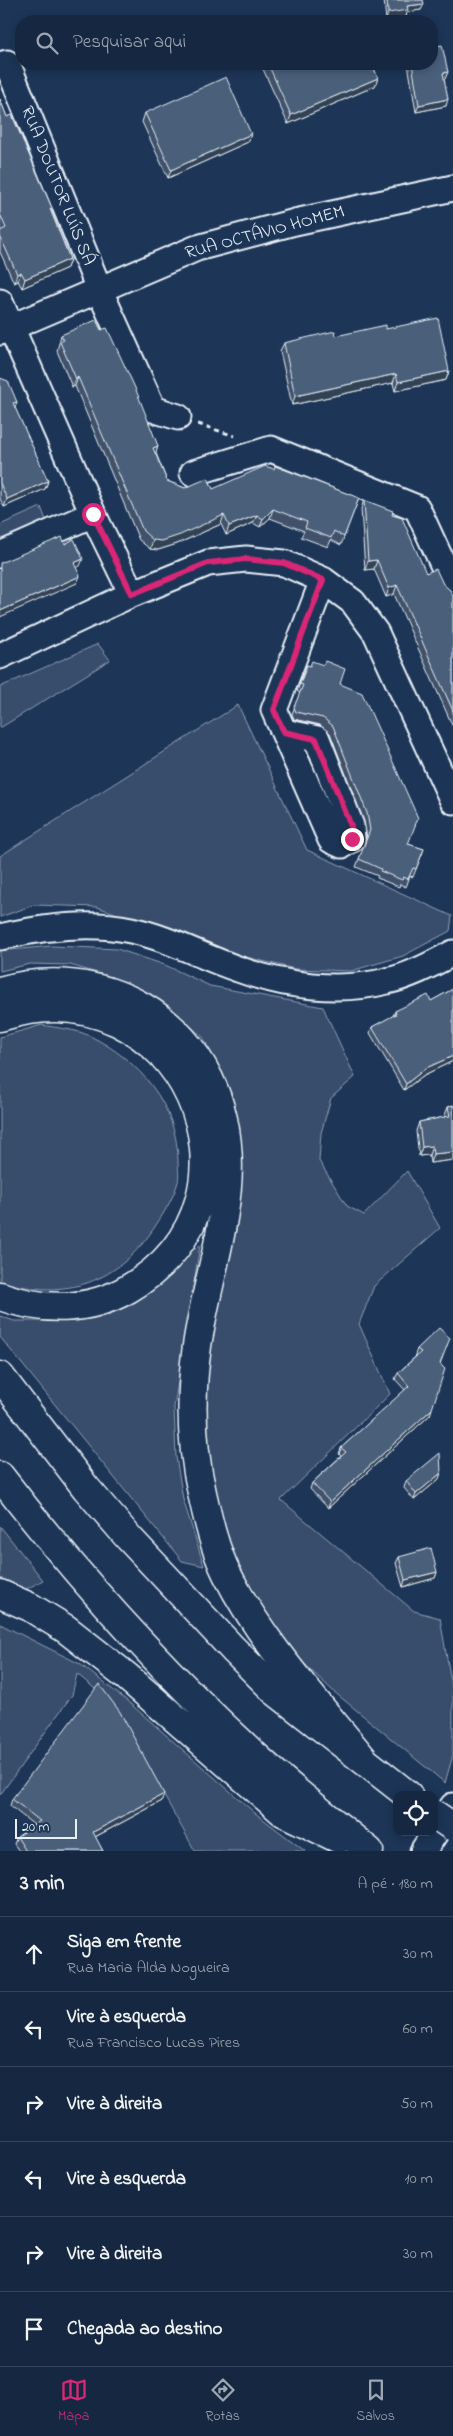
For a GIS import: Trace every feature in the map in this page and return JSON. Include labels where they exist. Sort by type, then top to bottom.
[{"type":"highway","points":[[0,991],[18,986],[43,983],[72,984],[99,989],[128,999],[170,1026],[203,1067],[215,1091],[224,1122],[229,1166],[222,1227],[199,1337],[193,1384],[195,1455],[202,1494],[226,1572],[254,1622],[365,1762]]},
{"type":"highway","points":[[0,1017],[24,1009],[54,1007],[83,1010],[114,1019],[139,1033],[162,1052],[189,1090],[202,1135],[204,1161],[202,1186],[195,1212],[184,1236],[157,1268],[137,1284],[108,1298],[62,1308],[37,1306],[0,1296]]},
{"type":"highway","points":[[0,1376],[86,1488],[129,1538],[233,1649],[276,1690],[403,1791]]},
{"type":"highway","points":[[0,1476],[80,1575],[138,1640],[198,1702],[251,1753],[369,1851]]},
{"type":"highway","points":[[0,1594],[30,1607],[73,1634],[126,1676],[283,1812],[363,1851]]},
{"type":"highway","points":[[438,1817],[453,1827]]},
{"type":"street","name":"RUA DOUTOR LUÍS SÁ","points":[[4,64],[99,289],[153,409],[178,417]]},
{"type":"street","name":"RUA OCTÁVIO HOMEM","points":[[6,329],[197,248],[295,222],[453,188]]},
{"type":"street","points":[[0,302],[6,329],[132,594]]},
{"type":"street","points":[[193,473],[270,448],[418,508],[453,586]]},
{"type":"street","points":[[0,555],[93,514]]},
{"type":"street","points":[[0,656],[132,594],[208,563],[246,559],[284,563],[323,580],[353,602],[376,633],[453,801]]},
{"type":"street","points":[[284,732],[274,710],[323,580]]},
{"type":"street","points":[[0,937],[30,930],[63,926],[96,926],[130,930],[164,939],[238,969],[269,979],[303,985],[335,987],[388,981],[426,967],[453,952]]},
{"type":"street","points":[[423,1851],[453,1806]]},
{"type":"path","points":[[178,417],[270,448]]},
{"type":"shaded area","points":[[41,507],[49,528],[0,549],[0,525]]},
{"type":"shaded area","points":[[98,644],[110,660],[0,728],[0,687]]},
{"type":"shaded area","points":[[238,705],[307,850],[452,916],[450,931],[403,956],[351,971],[295,969],[242,956],[97,907],[34,905],[0,917],[0,856]]},
{"type":"shaded area","points":[[52,946],[117,949],[165,965],[210,986],[323,1007],[355,1077],[331,1098],[321,1133],[319,1161],[347,1206],[364,1215],[407,1171],[440,1228],[374,1286],[359,1324],[390,1394],[281,1500],[414,1611],[440,1618],[453,1693],[453,1755],[445,1783],[333,1691],[279,1640],[234,1564],[208,1481],[202,1420],[234,1113],[215,1061],[203,1037],[167,1006],[111,977],[70,965],[30,964],[0,971],[0,951]]},
{"type":"shaded area","points":[[42,1025],[72,1030],[90,1036],[108,1046],[139,1071],[163,1103],[171,1122],[176,1141],[179,1174],[171,1200],[162,1216],[141,1245],[125,1261],[108,1273],[89,1282],[69,1287],[47,1289],[24,1287],[0,1281],[0,1037]]},
{"type":"shaded area","points":[[200,1245],[174,1407],[176,1457],[183,1499],[204,1566],[182,1561],[0,1337],[0,1316],[14,1321],[67,1321],[121,1305]]},
{"type":"shaded area","points":[[0,1526],[43,1580],[23,1591],[0,1583]]},
{"type":"shaded area","points":[[0,1624],[80,1664],[126,1700],[255,1813],[305,1851],[195,1851],[112,1703],[77,1674],[72,1695],[0,1795]]},
{"type":"building","points":[[387,0],[423,0],[424,4],[407,6],[408,10],[388,13]]},
{"type":"building","points":[[442,45],[448,72],[443,73],[448,99],[419,105],[413,70],[438,70],[438,46]]},
{"type":"building","points":[[271,70],[375,70],[378,78],[291,115]]},
{"type":"building","points":[[226,77],[251,134],[171,170],[145,113]]},
{"type":"building","points":[[0,99],[7,117],[12,115],[52,208],[50,209],[70,259],[25,279],[21,272],[17,274],[0,236],[0,231],[6,228],[0,214]]},
{"type":"building","points":[[438,318],[449,371],[398,382],[396,374],[295,396],[284,343],[335,331],[336,336],[386,325],[386,329]]},
{"type":"building","points":[[96,320],[101,330],[107,328],[136,390],[158,446],[153,448],[167,481],[185,488],[208,478],[213,489],[265,466],[274,469],[275,466],[359,498],[344,537],[334,531],[331,538],[305,528],[307,522],[273,509],[263,519],[257,515],[229,526],[224,515],[180,535],[162,541],[153,540],[143,531],[78,377],[76,379],[60,342],[64,340],[61,335]]},
{"type":"building","points":[[0,378],[8,381],[17,402],[13,403],[48,481],[7,499],[0,483]]},
{"type":"building","points":[[364,500],[393,511],[392,515],[402,518],[426,573],[436,569],[443,584],[450,590],[453,596],[453,711],[397,585],[389,588],[377,560],[368,561]]},
{"type":"building","points":[[62,537],[65,544],[74,539],[83,559],[74,563],[80,576],[0,611],[0,563]]},
{"type":"building","points":[[312,661],[323,665],[325,661],[345,669],[340,684],[362,693],[418,818],[408,844],[424,849],[416,869],[413,868],[408,879],[403,877],[402,880],[380,871],[381,869],[359,859],[370,830],[367,813],[333,726],[323,718],[296,712],[294,707],[303,685],[300,684],[307,665],[310,666]]},
{"type":"building","points":[[453,989],[453,1056],[426,1068],[406,1084],[372,1027],[396,1014],[395,1011],[428,995],[431,1001]]},
{"type":"building","points":[[453,1105],[453,1152],[433,1154],[432,1146],[422,1147],[419,1122],[450,1116],[448,1107]]},
{"type":"building","points":[[439,1328],[450,1338],[440,1364],[445,1369],[432,1409],[330,1502],[312,1483],[346,1452],[341,1448],[409,1386],[398,1373],[421,1352],[417,1349]]},
{"type":"building","points":[[440,1453],[441,1473],[416,1494],[406,1481]]},
{"type":"building","points":[[431,1548],[437,1572],[405,1580],[399,1557]]},
{"type":"building","points":[[99,1684],[120,1712],[164,1794],[93,1832],[103,1851],[26,1851],[17,1837],[40,1821],[12,1799]]},
{"type":"route","points":[[93,514],[132,594],[208,563],[246,559],[284,563],[323,580],[274,710],[284,732],[316,739],[351,826],[352,839]]}]
